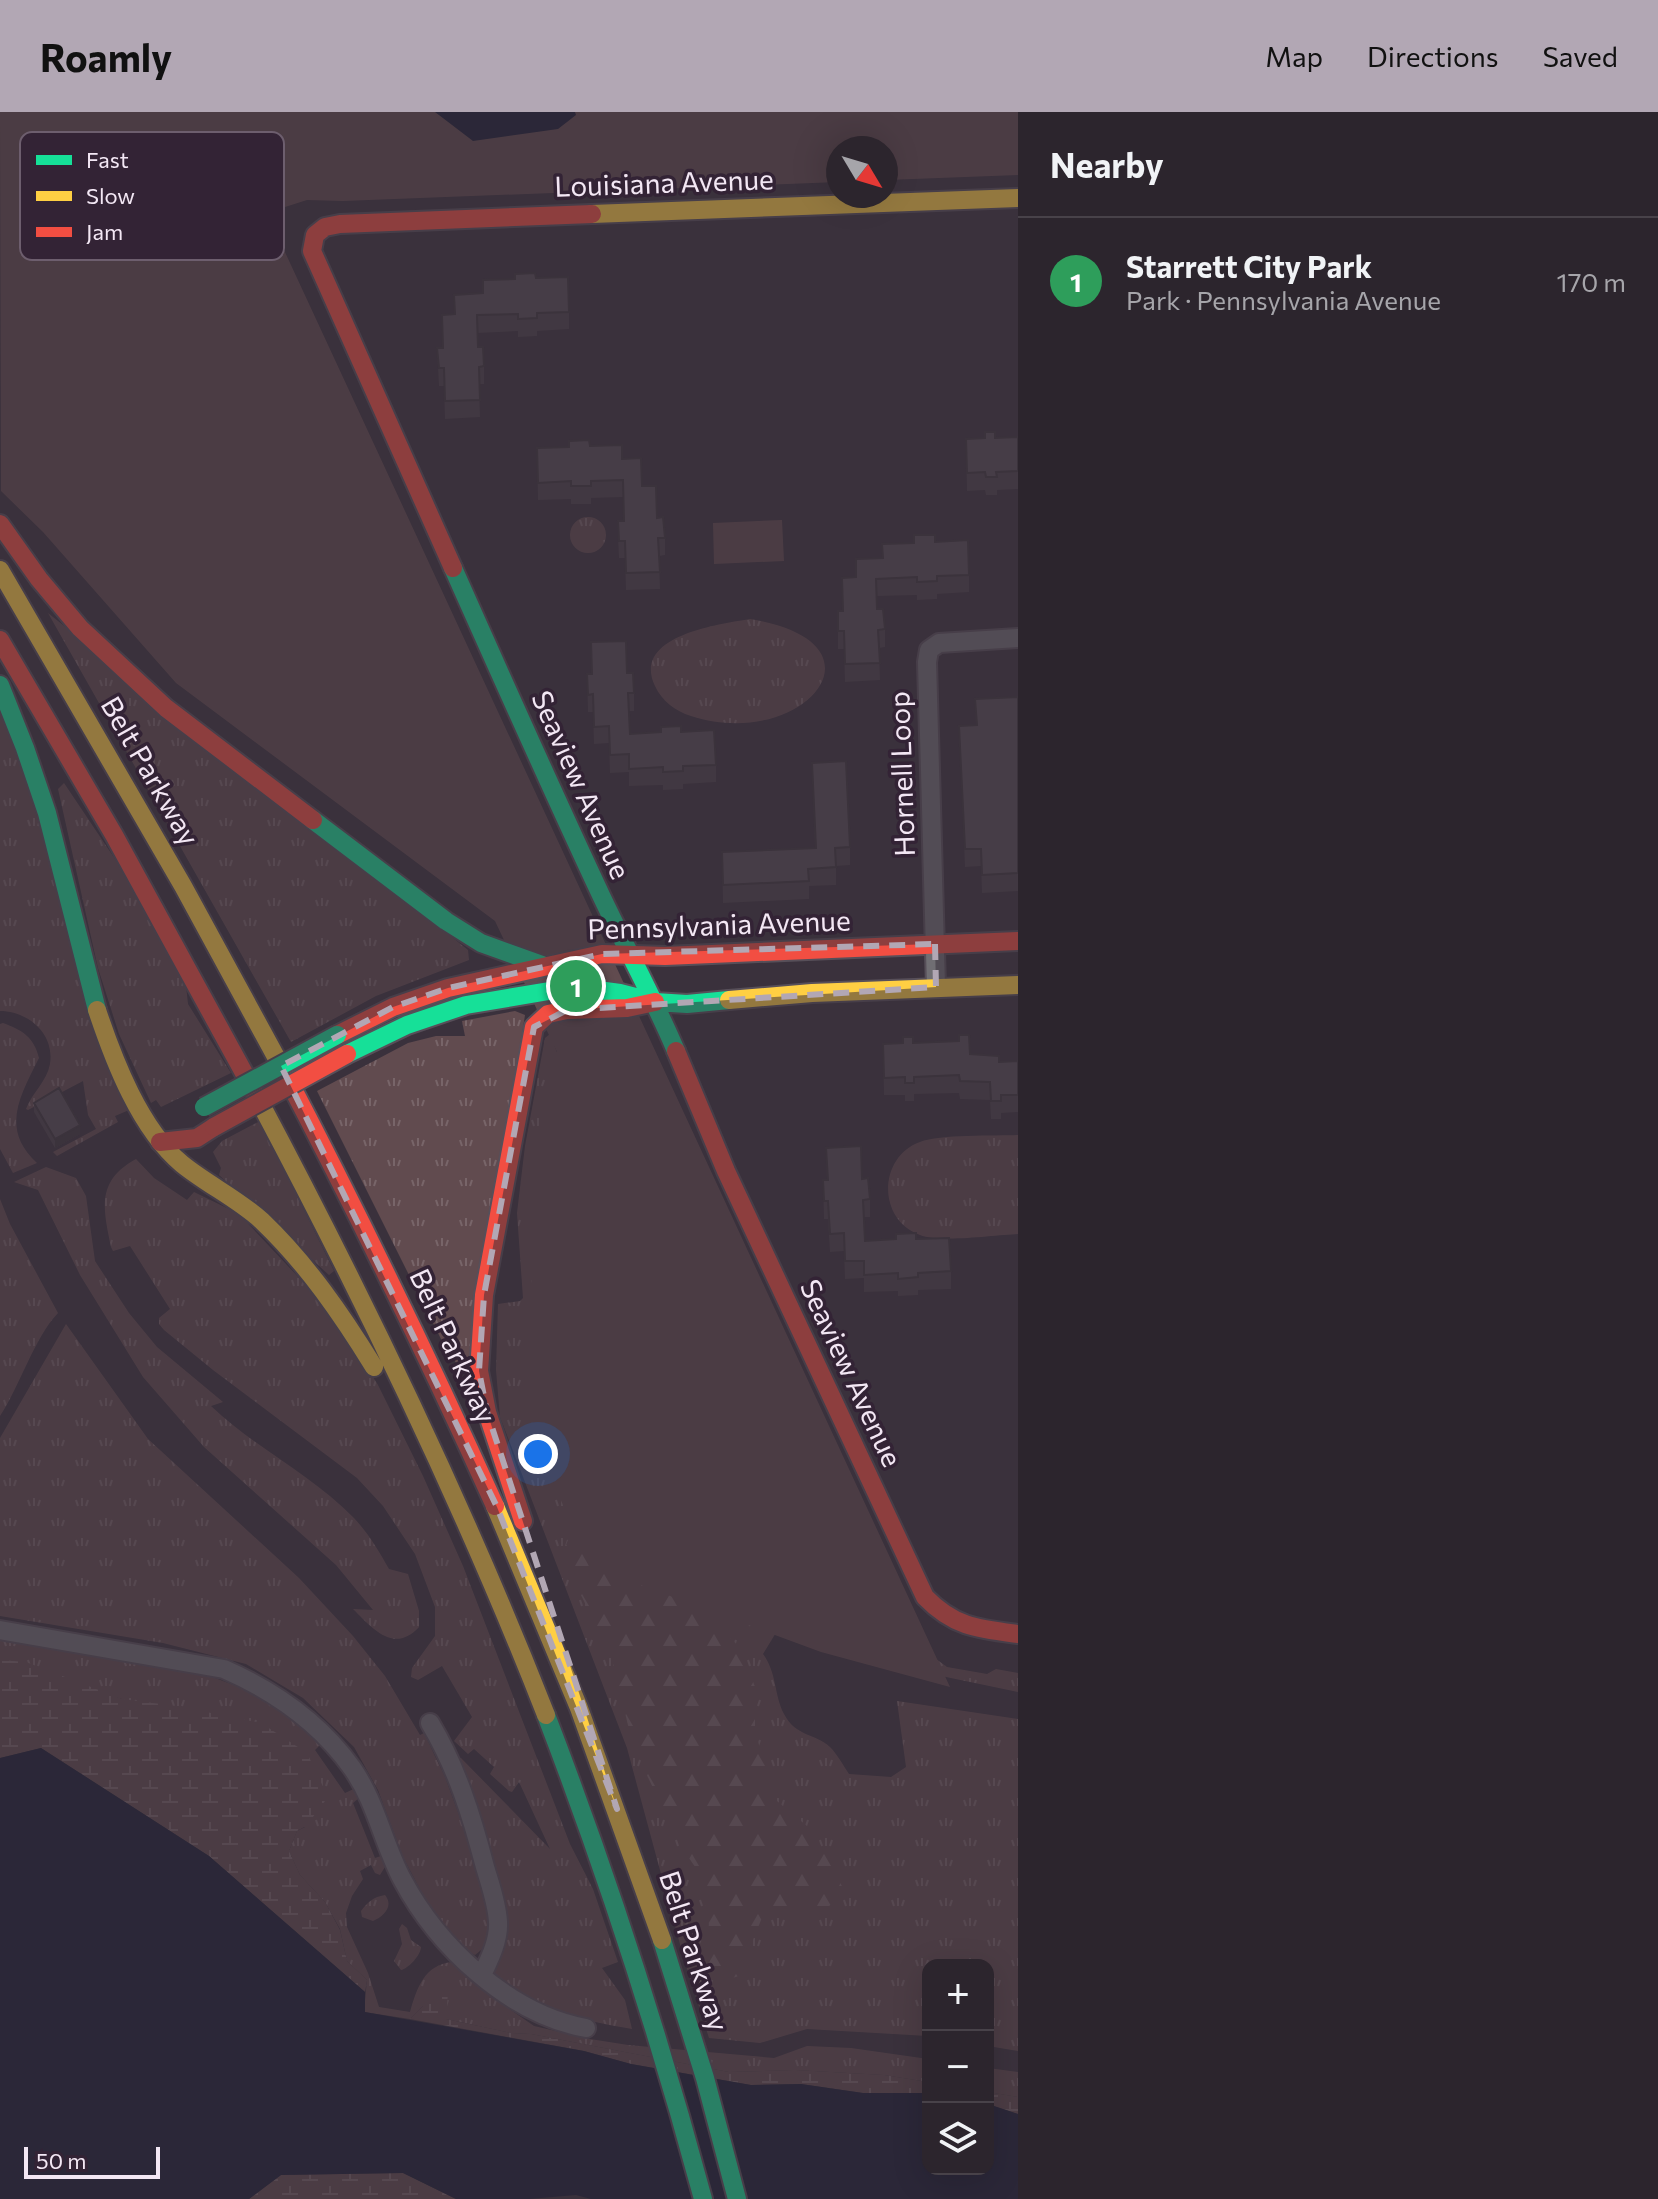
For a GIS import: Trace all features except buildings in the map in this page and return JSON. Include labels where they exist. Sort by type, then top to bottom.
[{"type":"main road","name":"Louisiana Avenue","points":[[315,235],[325,227],[340,224],[1018,198]]},
{"type":"main road","name":"Seaview Avenue","points":[[315,235],[312,251],[318,267],[628,953],[655,1002],[726,1171],[925,1597],[938,1612],[958,1625],[1018,1634]]},
{"type":"main road","points":[[0,524],[39,579],[80,628],[166,708],[446,921],[481,943],[542,965]]},
{"type":"main road","name":"Belt Parkway","points":[[0,570],[194,905],[382,1263],[497,1507],[561,1659],[617,1809],[685,2012],[737,2199]]},
{"type":"main road","points":[[0,640],[165,923],[231,1045],[353,1282],[410,1402],[528,1670],[585,1822],[649,2011],[703,2199]]},
{"type":"main road","points":[[0,685],[37,779],[96,1011],[125,1080],[160,1142],[179,1161],[257,1217],[300,1258],[341,1314],[413,1436],[585,1822]]},
{"type":"main road","name":"Pennsylvania Avenue","points":[[160,1142],[185,1118],[393,1007],[448,988],[542,965],[602,954],[665,956],[1018,941]]},
{"type":"main road","name":"Pennsylvania Avenue","points":[[160,1142],[197,1138],[347,1054],[407,1025],[466,1005],[583,988],[655,1002],[687,1004],[812,993],[1018,985]]},
{"type":"main road","points":[[617,1809],[487,1412],[479,1371],[484,1295],[534,1027],[548,1014],[567,1010],[627,1008],[655,1002]]},
{"type":"street","name":"Hornell Loop","points":[[936,987],[929,650],[939,643],[1018,638]]},
{"type":"street","points":[[0,1630],[224,1669],[284,1701],[331,1742],[353,1768],[370,1798],[402,1879],[441,1936],[482,1975],[524,2006],[566,2024],[586,2028]]},
{"type":"street","points":[[430,1723],[466,1798],[493,1897],[498,1923],[494,1949],[482,1975]]},
{"type":"highlighted area","points":[[935,944],[936,987],[567,1010],[534,1027],[484,1295],[479,1371],[487,1412],[617,1809],[497,1507],[281,1066],[393,1007],[448,988],[602,954]]},
{"type":"green space","points":[[0,112],[1018,112],[1018,175],[898,180],[898,136],[826,136],[826,182],[307,200],[285,207],[284,250],[950,1687],[821,1652],[589,1566],[521,1407],[533,1301],[524,1186],[557,1052],[495,921],[176,683],[43,532],[1,491]]},
{"type":"green space","points":[[588,517],[600,523],[606,535],[600,547],[588,553],[576,547],[570,535],[576,523]]},
{"type":"green space","points":[[782,520],[784,561],[714,564],[713,523]]},
{"type":"green space","points":[[48,613],[468,950],[469,960],[376,996],[291,1042]]},
{"type":"green space","points":[[750,619],[794,632],[818,649],[825,670],[817,690],[797,707],[767,719],[731,723],[691,716],[665,701],[655,686],[651,669],[655,655],[666,644],[700,629]]},
{"type":"green space","points":[[0,699],[129,1110],[115,1116],[118,1122],[57,1156],[53,1152],[96,1129],[88,1115],[83,1081],[26,1109],[50,1064],[48,1043],[29,1020],[0,1011]]},
{"type":"green space","points":[[64,783],[115,859],[186,986],[188,1004],[231,1073],[161,1107],[156,1100],[151,1103],[119,1034],[98,968],[58,789]]},
{"type":"green space","points":[[515,1011],[525,1015],[472,1354],[457,1364],[447,1351],[317,1091],[408,1043],[436,1036],[465,1036],[462,1021]]},
{"type":"green space","points":[[0,1024],[26,1035],[39,1058],[20,1099],[16,1125],[19,1138],[37,1163],[13,1173],[0,1149]]},
{"type":"green space","points":[[550,1034],[777,1631],[763,1654],[771,1669],[784,1714],[794,1727],[830,1747],[849,1774],[891,1777],[906,1767],[897,1701],[1018,1719],[1018,2051],[994,2047],[994,1959],[922,1959],[922,2036],[807,2029],[760,2043],[709,2038],[684,1959],[627,1748],[500,1417],[496,1370],[498,1304],[523,1298],[517,1213],[525,1146],[545,1038]]},
{"type":"green space","points":[[260,1121],[334,1271],[329,1275],[219,1175],[221,1168],[213,1152],[222,1141]]},
{"type":"green space","points":[[1018,1135],[1018,1234],[929,1237],[906,1227],[896,1216],[890,1203],[890,1174],[906,1150],[929,1139]]},
{"type":"green space","points":[[136,1159],[154,1178],[187,1200],[194,1192],[239,1214],[334,1315],[378,1385],[463,1566],[570,1844],[593,1889],[618,1962],[602,1968],[625,2000],[632,2029],[560,2012],[493,1979],[506,1926],[455,1756],[461,1758],[550,1849],[519,1782],[512,1792],[509,1791],[490,1774],[494,1767],[474,1749],[468,1754],[454,1741],[472,1717],[442,1666],[418,1680],[411,1677],[412,1668],[435,1636],[435,1607],[415,1554],[383,1506],[357,1478],[164,1330],[159,1318],[170,1309],[130,1246],[113,1251],[105,1208],[108,1186],[123,1167]]},
{"type":"green space","points":[[46,1167],[76,1178],[86,1196],[95,1261],[129,1313],[157,1347],[223,1402],[211,1406],[228,1421],[320,1488],[354,1518],[389,1569],[408,1574],[419,1611],[419,1627],[410,1635],[401,1638],[384,1636],[368,1624],[353,1609],[373,1610],[336,1565],[204,1447],[143,1377],[80,1275],[38,1190],[14,1182]]},
{"type":"green space","points":[[0,1199],[10,1224],[58,1313],[42,1335],[0,1416]]},
{"type":"green space","points":[[66,1324],[148,1439],[299,1578],[353,1636],[385,1676],[420,1735],[424,1733],[445,1777],[480,1872],[490,1928],[486,1946],[475,1955],[454,1940],[431,1910],[403,1857],[378,1790],[354,1747],[303,1698],[246,1664],[163,1643],[0,1616],[0,1438]]},
{"type":"green space","points":[[570,1535],[633,1568],[678,1582],[741,1649],[755,1687],[755,1732],[777,1801],[813,1831],[845,1892],[820,1914],[767,1905],[751,1945],[748,1973],[723,1981],[700,1961],[698,1948],[709,1925],[698,1871],[682,1848],[644,1769],[628,1725],[612,1659],[582,1597],[567,1574],[564,1550]]},
{"type":"green space","points":[[0,1638],[194,1670],[252,1692],[297,1719],[323,1742],[315,1750],[345,1793],[356,1788],[360,1797],[353,1803],[375,1858],[384,1855],[388,1862],[380,1875],[371,1865],[360,1871],[363,1879],[346,1913],[347,1927],[368,1973],[379,2007],[410,2012],[419,1986],[428,1973],[452,1962],[485,1992],[534,2026],[628,2045],[774,2058],[807,2046],[851,2048],[922,2058],[922,2081],[884,2075],[795,2070],[729,2072],[446,2019],[446,2006],[423,2006],[410,2019],[364,2012],[367,1980],[347,1961],[340,1929],[325,1902],[300,1875],[289,1851],[297,1831],[305,1827],[122,1699],[0,1660]]},
{"type":"green space","points":[[924,1650],[947,1667],[987,1674],[996,1669],[1018,1673],[1018,1692],[903,1668]]},
{"type":"green space","points":[[0,1660],[26,1662],[122,1699],[261,1723],[307,1753],[328,1797],[306,1826],[297,1831],[289,1851],[300,1875],[325,1902],[340,1930],[347,1961],[367,1980],[365,1992],[209,1856],[41,1748],[0,1758]]},
{"type":"green space","points":[[385,1895],[388,1907],[384,1913],[373,1921],[362,1917],[361,1911],[369,1903]]},
{"type":"green space","points":[[402,1924],[411,1940],[421,1947],[414,1961],[401,1970],[394,1961],[402,1944],[399,1929]]},
{"type":"green space","points":[[435,1990],[448,1992],[446,2019],[511,2033],[531,2034],[729,2072],[795,2070],[884,2075],[922,2081],[922,2093],[863,2093],[801,2084],[751,2085],[410,2019]]},
{"type":"green space","points":[[994,2069],[1018,2072],[1018,2097],[994,2093]]},
{"type":"green space","points":[[994,2093],[1018,2097],[1018,2114],[994,2106]]},
{"type":"green space","points":[[403,2173],[456,2199],[249,2199],[281,2175]]},
{"type":"water","points":[[435,112],[575,112],[576,115],[558,129],[473,141]]},
{"type":"water","points":[[41,1748],[209,1856],[365,1992],[365,2012],[751,2085],[801,2084],[863,2093],[922,2093],[922,2175],[994,2175],[994,2106],[1018,2114],[1018,2199],[591,2199],[576,2195],[529,2199],[456,2199],[403,2173],[281,2175],[249,2199],[0,2199],[0,1758]]},
{"type":"traffic: fast","points":[[453,568],[580,851],[676,1051]]},
{"type":"traffic: fast","points":[[0,685],[47,813],[97,1010]]},
{"type":"traffic: fast","points":[[313,820],[446,921],[481,943],[542,965]]},
{"type":"traffic: fast","points":[[347,1054],[407,1025],[466,1005],[555,990],[583,988],[655,1002],[687,1004],[729,1000]]},
{"type":"traffic: fast","points":[[204,1107],[337,1035]]},
{"type":"traffic: fast","points":[[546,1715],[631,1955],[703,2199]]},
{"type":"traffic: fast","points":[[662,1940],[705,2078],[737,2199]]},
{"type":"traffic: slow","points":[[592,214],[1018,198]]},
{"type":"traffic: slow","points":[[0,570],[183,886],[282,1068]]},
{"type":"traffic: slow","points":[[729,1000],[812,993],[1018,985]]},
{"type":"traffic: slow","points":[[97,1010],[120,1072],[153,1132],[182,1164],[253,1213],[278,1237],[323,1291],[374,1367]]},
{"type":"traffic: slow","points":[[256,1095],[410,1401],[481,1557],[546,1715]]},
{"type":"traffic: slow","points":[[495,1506],[579,1708],[662,1940]]},
{"type":"traffic: jam","points":[[453,568],[312,251],[315,235],[325,227],[340,224],[592,214]]},
{"type":"traffic: jam","points":[[0,524],[39,579],[80,628],[166,708],[313,820]]},
{"type":"traffic: jam","points":[[0,640],[114,835],[256,1095]]},
{"type":"traffic: jam","points":[[337,1035],[393,1007],[448,988],[602,954],[665,956],[1018,941]]},
{"type":"traffic: jam","points":[[523,1521],[487,1412],[479,1371],[484,1295],[534,1027],[548,1014],[567,1010],[627,1008],[655,1002]]},
{"type":"traffic: jam","points":[[676,1051],[726,1171],[925,1597],[946,1615],[967,1625],[1018,1634]]},
{"type":"traffic: jam","points":[[214,1127],[347,1054]]},
{"type":"traffic: jam","points":[[282,1068],[392,1285],[495,1506]]},
{"type":"traffic: jam","points":[[160,1142],[197,1138],[214,1127]]},
{"type":"place","name":"Starrett City Park","points":[[576,986]]}]
